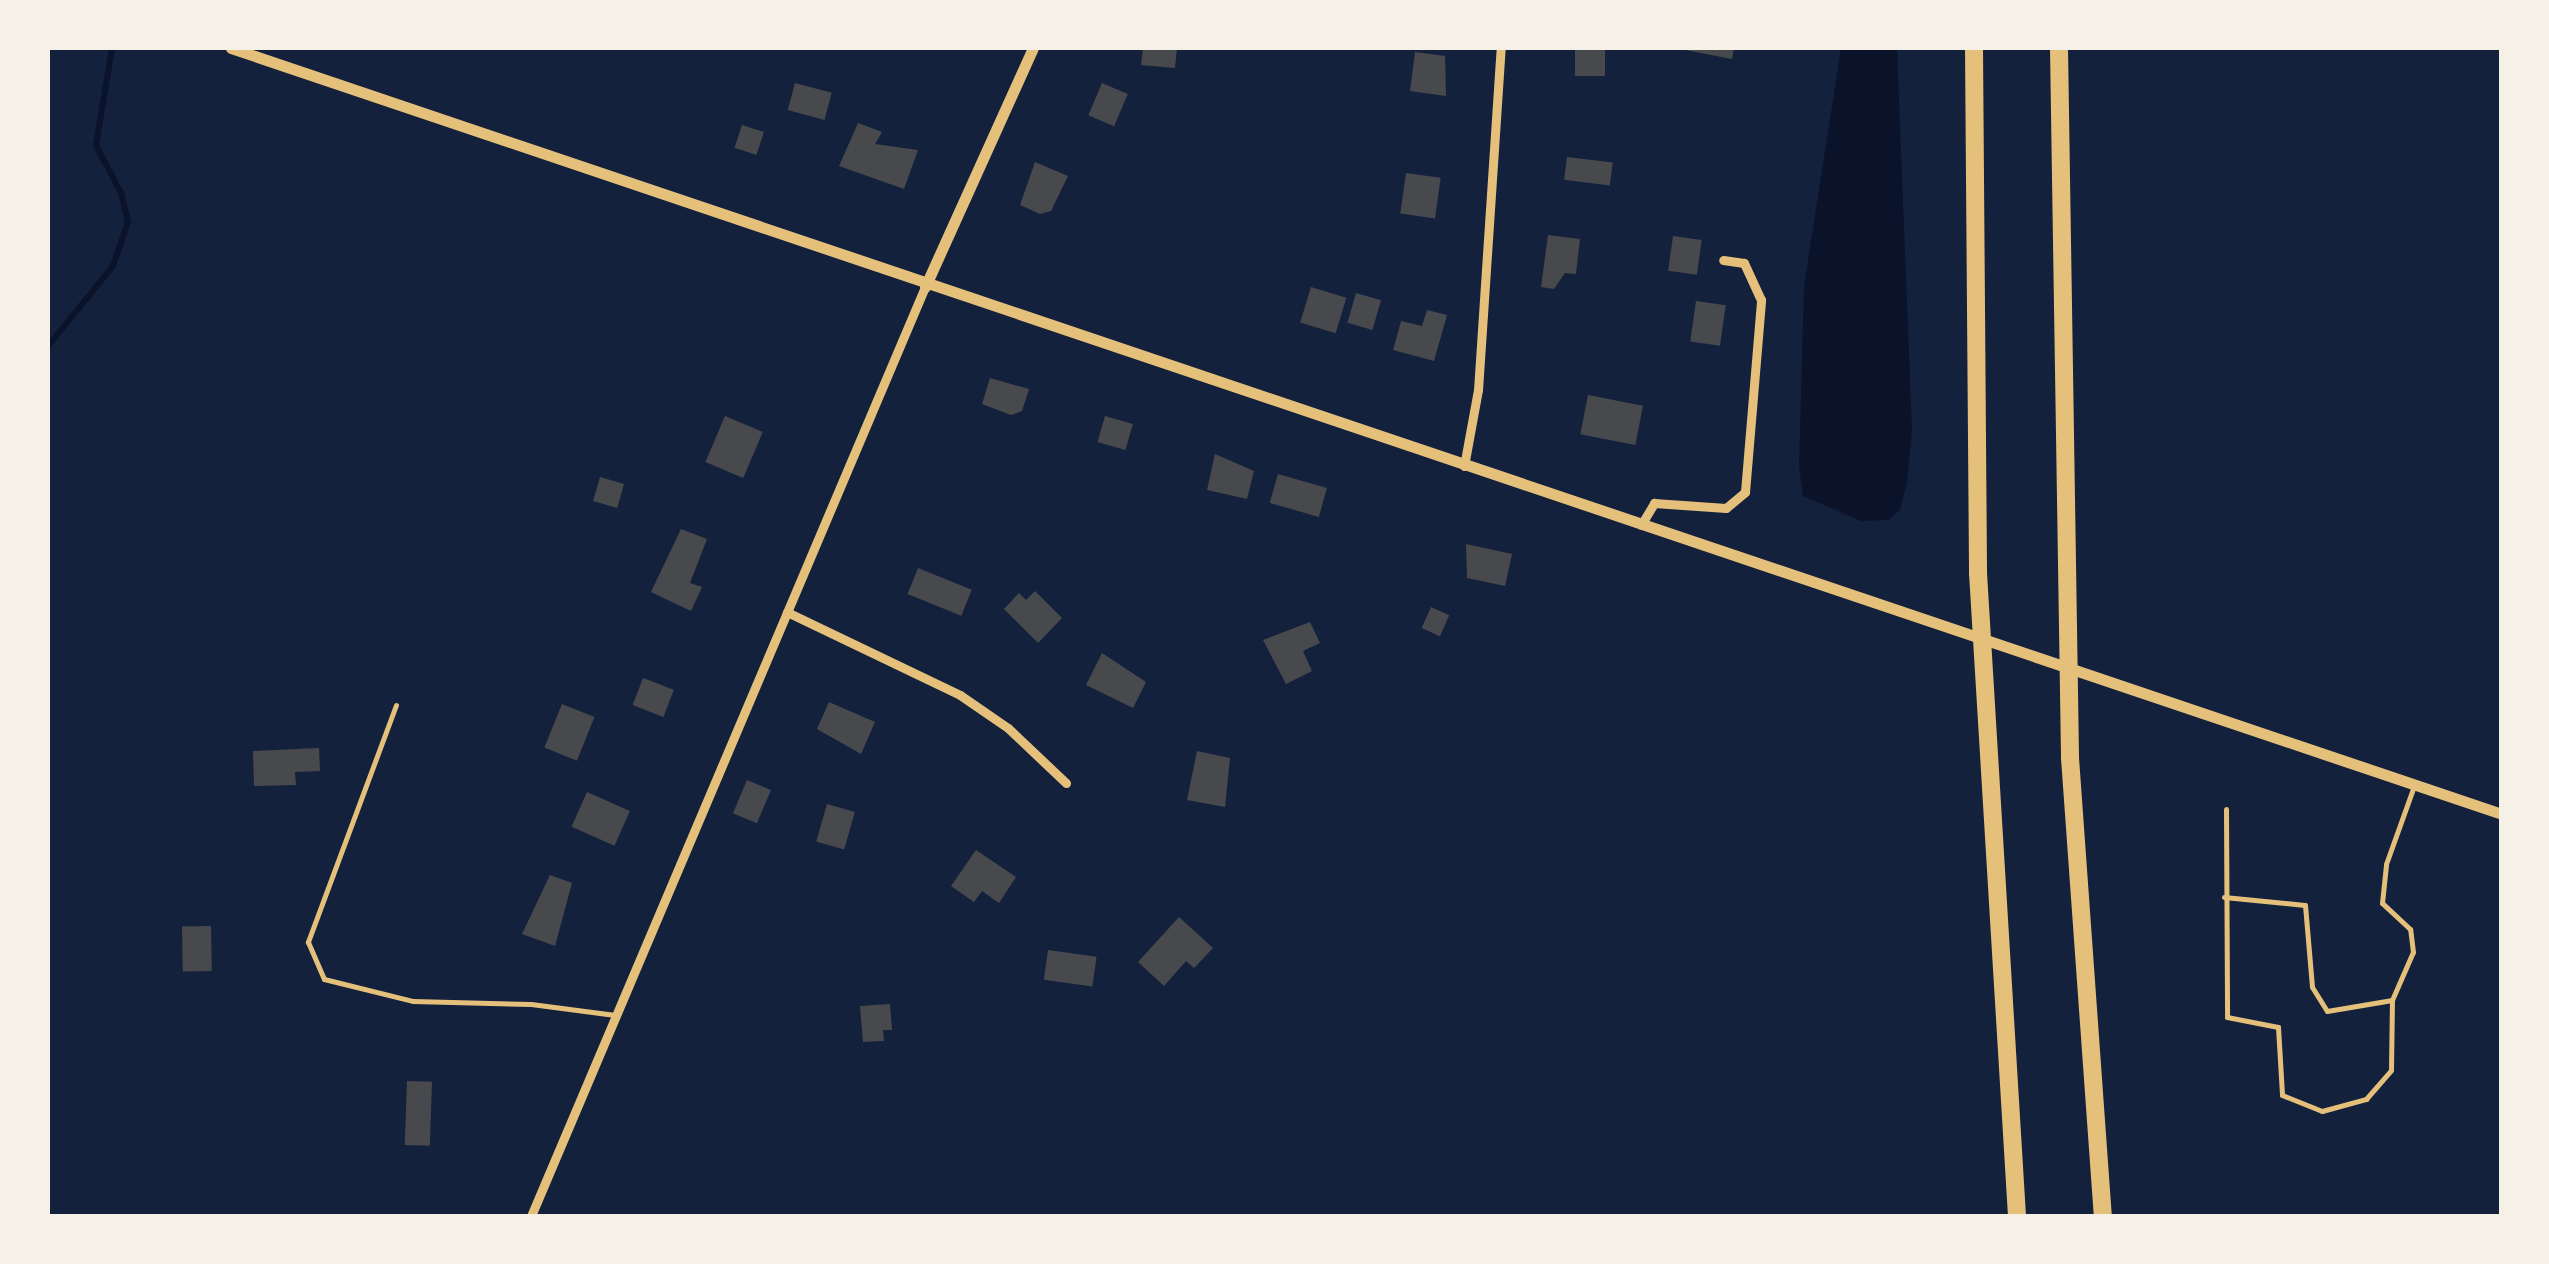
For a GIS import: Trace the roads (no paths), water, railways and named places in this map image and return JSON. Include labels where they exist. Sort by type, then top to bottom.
[{"type":"highway","points":[[1974,48],[1978,573],[2017,1216]]},
{"type":"highway","points":[[2059,48],[2069,720],[2104,1216]]},
{"type":"street","points":[[231,48],[925,286],[2502,814]]},
{"type":"street","points":[[532,1216],[925,286],[1033,48]]},
{"type":"street","points":[[1464,466],[1478,390],[1502,48]]},
{"type":"street","points":[[1641,525],[1654,503],[1726,508],[1744,492],[1760,300],[1744,263],[1723,260]]},
{"type":"street","points":[[788,612],[960,695],[1008,728],[1066,783]]},
{"type":"lane","points":[[396,706],[308,942],[324,979],[413,1001],[531,1004],[617,1015]]},
{"type":"lane","points":[[2226,809],[2227,1016],[2278,1026],[2282,1095],[2322,1111],[2366,1099],[2391,1070],[2392,1000],[2413,952],[2410,929],[2382,903],[2386,864],[2414,786]]},
{"type":"lane","points":[[2224,897],[2305,904],[2312,987],[2327,1011],[2392,1000]]},
{"type":"water","points":[[1841,48],[1897,48],[1912,430],[1900,510],[1888,520],[1861,521],[1803,496],[1799,466],[1804,286]]},
{"type":"waterway","points":[[48,346],[113,266],[128,222],[122,195],[96,145],[112,48]]}]
